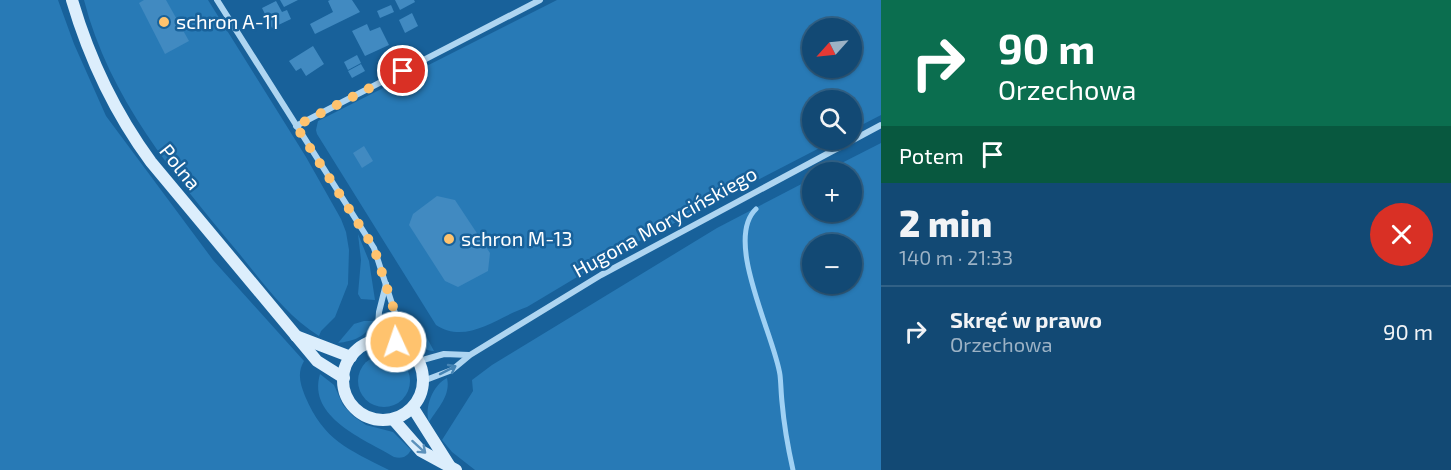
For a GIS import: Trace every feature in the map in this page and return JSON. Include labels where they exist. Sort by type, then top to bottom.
[{"type":"street","name":"Polna","points":[[72,0],[82,34],[110,95],[131,134],[151,162],[317,361],[344,378]]},
{"type":"street","points":[[216,0],[374,248],[395,313],[396,342]]},
{"type":"street","points":[[296,126],[540,0]]},
{"type":"street","name":"Hugona Morycińskiego","points":[[423,381],[452,370],[470,355],[609,270],[881,125]]},
{"type":"street","points":[[377,341],[379,312],[386,283]]},
{"type":"street","name":"Polna","points":[[295,336],[351,357]]},
{"type":"street","points":[[377,341],[396,342],[413,353],[419,361],[423,381],[420,395],[413,408],[403,415],[380,420],[368,417],[358,411],[345,390],[346,367],[351,357],[367,344],[377,341]]},
{"type":"street","points":[[419,361],[444,354],[470,355]]},
{"type":"street","points":[[413,408],[454,469]]},
{"type":"street","points":[[393,419],[421,451],[454,469]]},
{"type":"shaded area","points":[[0,0],[58,0],[74,44],[106,116],[213,260],[304,361],[300,374],[302,387],[320,424],[349,449],[389,470],[0,470]]},
{"type":"shaded area","points":[[84,0],[208,0],[306,157],[346,232],[349,250],[348,284],[335,317],[319,336],[295,318],[275,297],[190,194],[146,134],[110,70],[95,36]]},
{"type":"shaded area","points":[[557,0],[881,0],[881,115],[862,125],[862,90],[802,90],[802,150],[816,150],[624,249],[527,307],[471,331],[459,332],[436,325],[316,130],[318,121]]},
{"type":"shaded area","points":[[881,143],[881,470],[475,470],[452,452],[442,440],[473,391],[472,380],[492,365],[717,228],[802,184],[802,222],[862,222],[862,162],[844,162]]},
{"type":"shaded area","points":[[358,234],[369,261],[375,300],[361,299],[358,294],[361,260]]},
{"type":"shaded area","points":[[373,321],[367,331],[354,339],[338,343],[354,324]]},
{"type":"shaded area","points":[[402,323],[420,325],[434,351],[423,349],[413,343],[405,334]]},
{"type":"shaded area","points":[[379,355],[389,355],[403,362],[410,381],[403,400],[389,407],[379,407],[369,403],[362,396],[358,386],[358,376],[362,366],[369,359]]},
{"type":"shaded area","points":[[320,374],[334,385],[343,405],[353,416],[366,425],[393,432],[411,450],[408,454],[402,458],[394,457],[354,434],[330,415],[322,403],[318,389]]},
{"type":"shaded area","points":[[447,378],[445,396],[429,422],[428,410],[431,397],[442,381]]},
{"type":"building","name":"schron A-11","points":[[144,0],[166,0],[189,41],[165,54],[139,3]]},
{"type":"building","points":[[280,0],[298,0],[284,7]]},
{"type":"building","points":[[352,0],[360,12],[315,34],[310,24],[333,12],[328,1]]},
{"type":"building","points":[[395,0],[414,0],[415,2],[400,10]]},
{"type":"building","points":[[276,1],[282,12],[287,10],[291,19],[272,28],[262,8]]},
{"type":"building","points":[[391,5],[394,12],[380,18],[377,11]]},
{"type":"building","points":[[412,13],[418,26],[405,33],[399,20]]},
{"type":"building","points":[[367,24],[370,31],[380,27],[389,45],[365,56],[352,31]]},
{"type":"building","points":[[313,46],[324,64],[306,76],[301,68],[296,71],[289,61]]},
{"type":"building","points":[[357,55],[361,63],[348,70],[344,62]]},
{"type":"building","points":[[361,64],[365,71],[352,78],[348,71]]},
{"type":"building","points":[[364,146],[373,161],[362,168],[353,153]]},
{"type":"building","name":"schron M-13","points":[[437,196],[455,200],[490,253],[488,271],[458,287],[445,281],[409,225],[413,214]]},
{"type":"waterway","points":[[756,209],[747,223],[745,243],[748,265],[780,375],[784,419],[793,470]]},
{"type":"place","name":"schron A-11","points":[[164,22]]},
{"type":"place","name":"schron M-13","points":[[449,239]]},
{"type":"route","points":[[396,342],[395,313],[374,248],[296,126],[403,71]]}]
